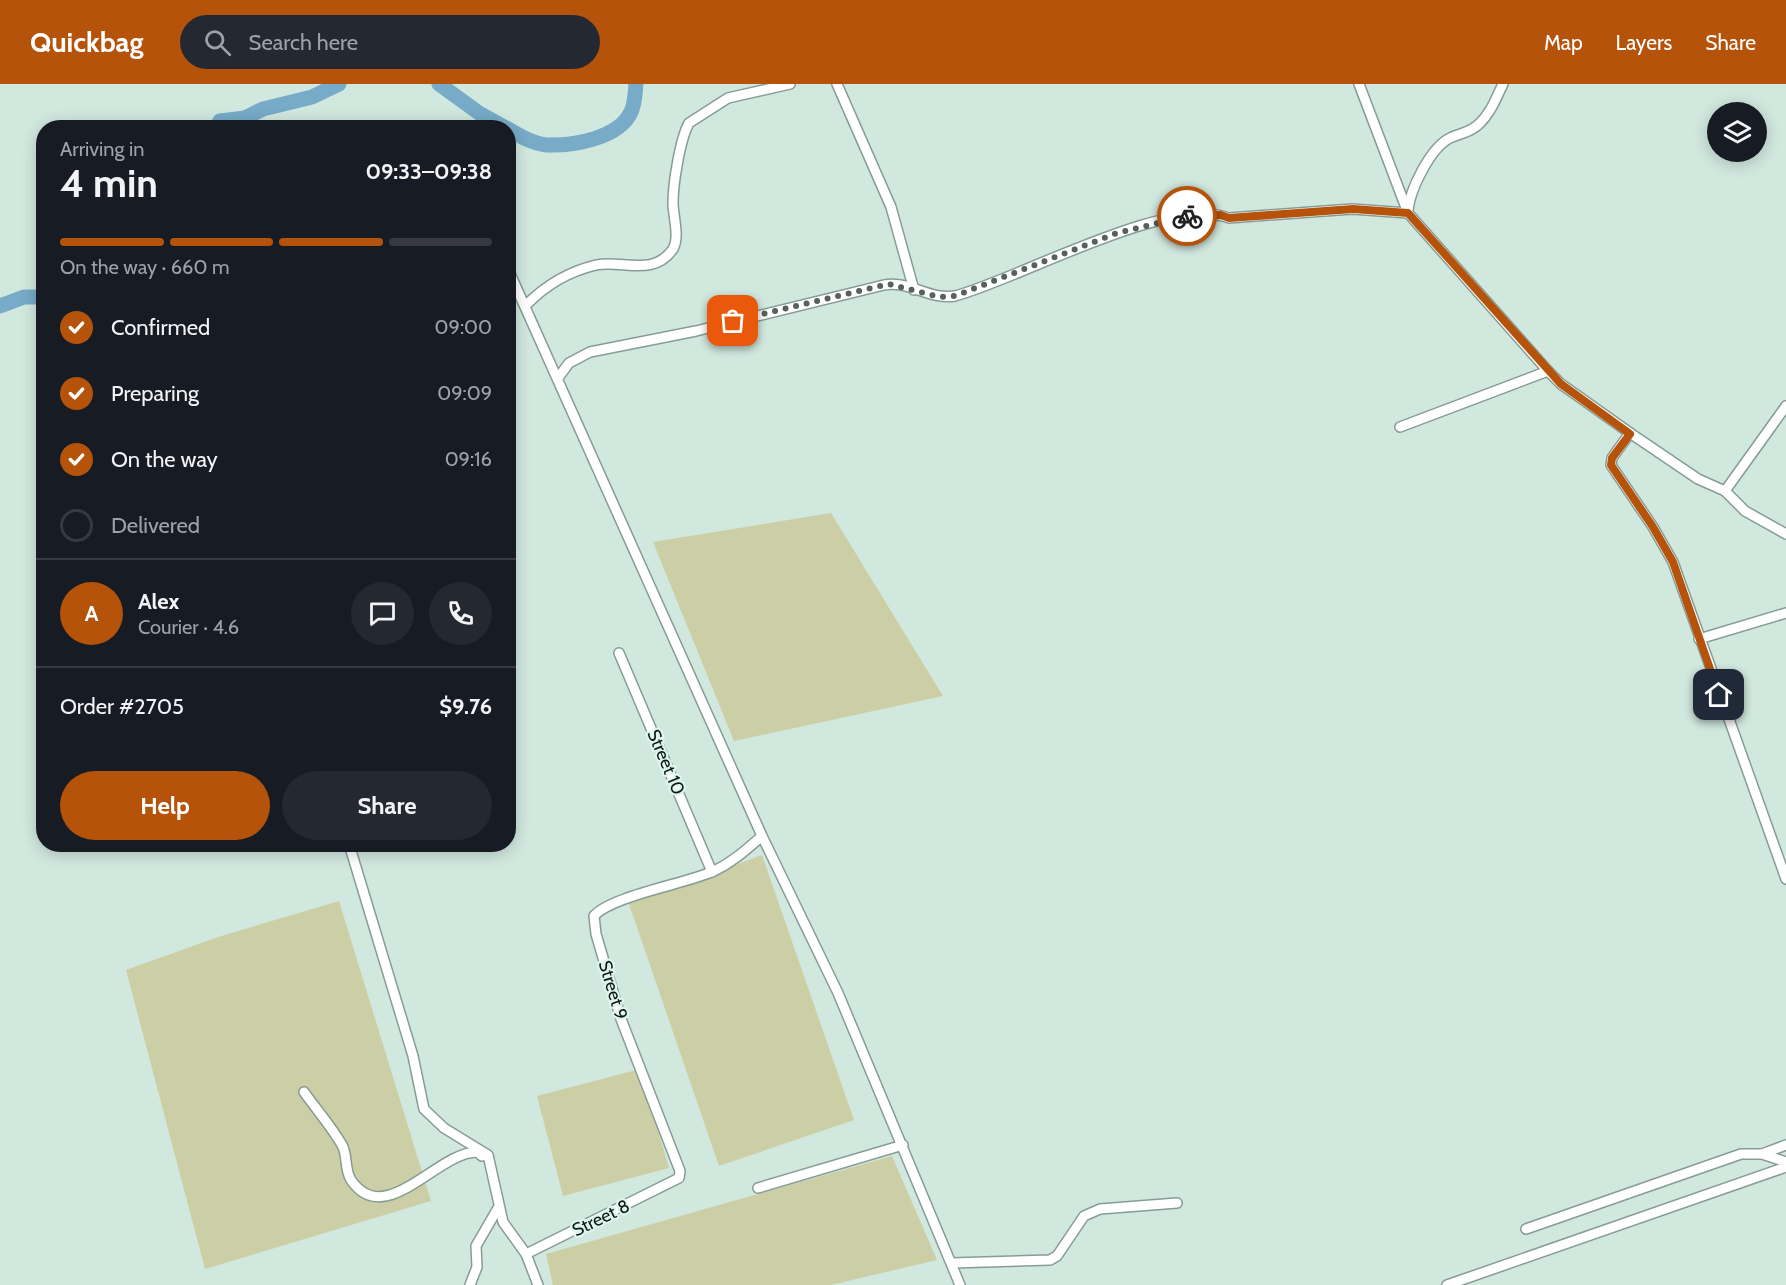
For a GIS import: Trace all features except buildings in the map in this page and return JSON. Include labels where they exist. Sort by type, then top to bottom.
[{"type":"street","points":[[526,305],[543,288],[558,278],[598,265],[634,268],[658,261],[672,249],[676,241],[674,189],[689,123],[728,98],[790,84]]},
{"type":"street","points":[[837,84],[891,207],[914,290]]},
{"type":"street","points":[[1359,84],[1408,213],[1548,371],[1561,384],[1630,434],[1698,478],[1725,491],[1745,511],[1786,534]]},
{"type":"street","points":[[1408,213],[1410,195],[1431,158],[1448,139],[1478,125],[1488,113],[1503,84]]},
{"type":"street","points":[[558,378],[569,363],[590,352],[696,331],[884,285],[894,284],[939,297],[963,294],[1117,233],[1186,216],[1221,215],[1229,218],[1353,209],[1408,213]]},
{"type":"street","points":[[516,284],[762,836],[838,993],[960,1285]]},
{"type":"street","points":[[1400,427],[1548,371]]},
{"type":"street","points":[[1725,491],[1786,406]]},
{"type":"street","points":[[1630,434],[1612,458],[1611,465],[1668,551],[1786,879]]},
{"type":"street","points":[[1699,639],[1786,613]]},
{"type":"street","name":"Street 10","points":[[619,653],[712,872]]},
{"type":"street","points":[[712,872],[737,858],[762,836]]},
{"type":"street","points":[[351,852],[410,1045],[424,1109],[444,1128],[483,1151],[492,1164],[498,1208],[512,1236],[526,1254],[538,1285]]},
{"type":"street","name":"Street 9","points":[[677,1181],[680,1171],[621,1020],[593,922],[594,916],[605,906],[712,872]]},
{"type":"street","points":[[304,1092],[342,1145],[352,1182],[370,1195],[395,1195],[464,1153],[477,1152],[492,1164]]},
{"type":"street","points":[[758,1188],[903,1145]]},
{"type":"street","points":[[1762,1154],[1786,1145]]},
{"type":"street","points":[[1526,1228],[1742,1154],[1762,1154],[1786,1162]]},
{"type":"street","points":[[1447,1285],[1786,1167]]},
{"type":"street","name":"Street 8","points":[[526,1254],[677,1181]]},
{"type":"street","points":[[952,1263],[1050,1260],[1057,1256],[1090,1212],[1177,1203]]},
{"type":"street","points":[[470,1285],[477,1267],[476,1246],[498,1208]]},
{"type":"green space","points":[[831,513],[943,696],[734,741],[653,542]]},
{"type":"green space","points":[[762,855],[854,1120],[719,1166],[629,904]]},
{"type":"green space","points":[[339,901],[431,1201],[205,1269],[126,970],[218,937]]},
{"type":"green space","points":[[640,1069],[669,1168],[563,1196],[537,1096]]},
{"type":"green space","points":[[892,1156],[937,1260],[831,1285],[553,1285],[546,1254]]},
{"type":"waterway","points":[[228,120],[245,118],[263,109],[312,97],[339,84]]},
{"type":"waterway","points":[[439,84],[492,120]]},
{"type":"waterway","points":[[516,134],[547,145],[570,144],[595,139],[617,128],[625,121],[633,106],[636,84]]},
{"type":"waterway","points":[[0,306],[24,297],[36,297]]},
{"type":"way so far","points":[[733,321],[889,284],[900,285],[939,297],[955,296],[1117,233],[1187,216]]},
{"type":"route","points":[[1187,216],[1221,215],[1229,218],[1272,213],[1353,209],[1393,210],[1408,213],[1561,384],[1630,434],[1612,458],[1611,465],[1668,551],[1678,573],[1719,695]]}]
